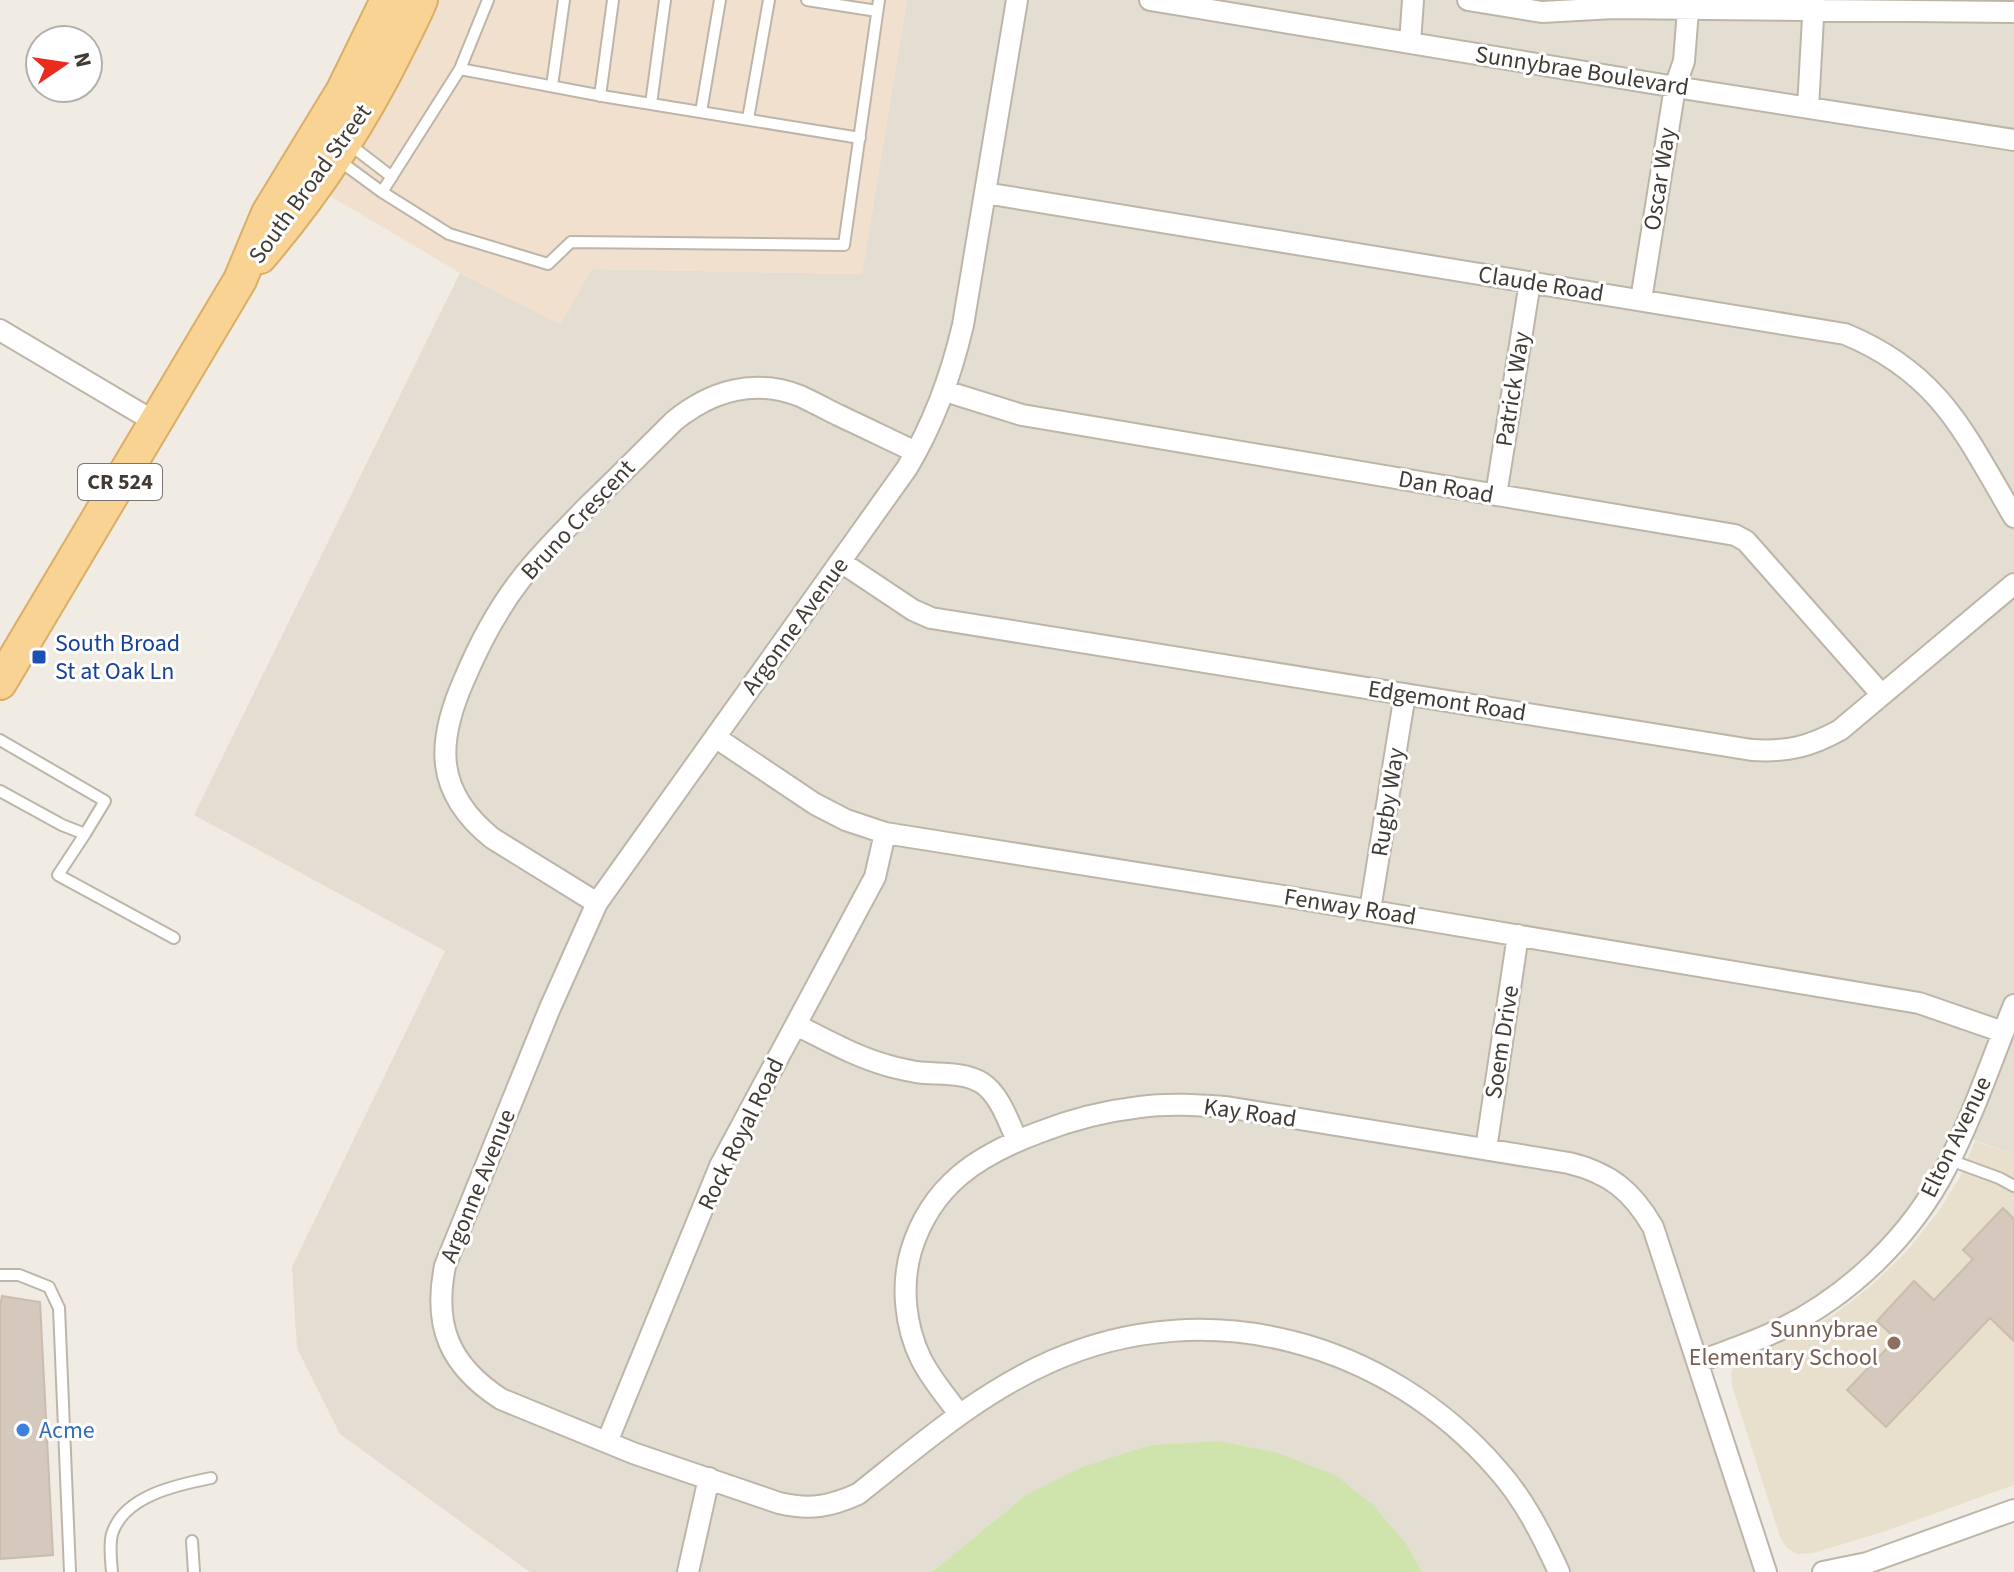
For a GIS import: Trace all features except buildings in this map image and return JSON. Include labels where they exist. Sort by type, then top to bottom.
[{"type":"main road","name":"South Broad Street","points":[[335,142],[343,90],[387,0]]},
{"type":"main road","name":"South Broad Street","points":[[0,683],[240,280],[287,225],[335,142],[378,89],[421,0]]},
{"type":"main road","points":[[343,90],[378,89]]},
{"type":"street","name":"Argonne Avenue","points":[[1017,0],[963,325],[936,413],[916,452],[841,562],[597,903],[550,1008],[445,1266],[440,1307],[445,1330],[454,1354],[467,1372],[501,1399],[633,1453],[799,1508],[838,1503],[858,1494],[959,1414],[1024,1374],[1093,1346],[1165,1332],[1205,1330],[1285,1339],[1324,1350],[1368,1368],[1442,1414],[1471,1441],[1512,1489],[1543,1538],[1559,1572]]},
{"type":"street","name":"Sunnybrae Boulevard","points":[[1150,0],[1207,5],[1410,43],[2014,140]]},
{"type":"street","points":[[1410,43],[1413,0]]},
{"type":"street","points":[[1468,0],[1542,12],[1614,4],[1688,10],[1814,5],[2013,8]]},
{"type":"street","points":[[1808,108],[1814,5]]},
{"type":"street","name":"Oscar Way","points":[[1641,300],[1675,87],[1684,61],[1688,10]]},
{"type":"street","name":"Claude Road","points":[[985,193],[1845,334],[1895,359],[1921,379],[1943,402],[2014,517]]},
{"type":"street","name":"Patrick Way","points":[[1496,495],[1530,282]]},
{"type":"street","points":[[0,330],[155,422]]},
{"type":"street","name":"Bruno Crescent","points":[[597,903],[477,826],[454,793],[447,774],[447,729],[459,691],[494,617],[519,581],[543,552],[674,421],[709,397],[731,390],[776,389],[798,395],[916,452]]},
{"type":"street","name":"Dan Road","points":[[945,391],[1022,415],[1735,535],[1746,541],[1882,695]]},
{"type":"street","name":"Edgemont Road","points":[[841,562],[913,610],[931,618],[1737,748],[1774,751],[1796,749],[1840,730],[2014,584]]},
{"type":"street","name":"Rugby Way","points":[[1370,910],[1405,694]]},
{"type":"street","name":"Fenway Road","points":[[715,737],[815,804],[846,820],[885,833],[1370,910],[1919,1003],[2003,1032]]},
{"type":"street","name":"Rock Royal Road","points":[[607,1442],[720,1166],[875,877],[885,833]]},
{"type":"street","name":"Soem Drive","points":[[1486,1149],[1518,935]]},
{"type":"street","name":"Elton Avenue","points":[[1698,1362],[1782,1329],[1817,1309],[1849,1286],[1901,1235],[1925,1203],[1950,1160],[2014,1005]]},
{"type":"street","points":[[796,1025],[885,1065],[916,1072],[966,1076],[980,1082],[996,1098],[1017,1140]]},
{"type":"street","name":"Kay Road","points":[[959,1414],[932,1377],[911,1334],[906,1296],[909,1259],[927,1212],[961,1173],[980,1159],[1017,1140],[1067,1121],[1142,1106],[1226,1107],[1586,1167],[1608,1177],[1627,1191],[1653,1227],[1698,1362]]},
{"type":"street","points":[[1698,1362],[1766,1572]]},
{"type":"street","points":[[688,1572],[709,1478]]},
{"type":"street","points":[[1823,1572],[1867,1563],[2014,1510]]},
{"type":"lane","points":[[382,192],[460,69],[488,0]]},
{"type":"lane","points":[[552,86],[564,0]]},
{"type":"lane","points":[[600,96],[613,0]]},
{"type":"lane","points":[[651,104],[665,0]]},
{"type":"lane","points":[[701,112],[720,0]]},
{"type":"lane","points":[[748,119],[769,0]]},
{"type":"lane","points":[[335,142],[382,192],[449,234],[548,264],[571,242],[844,245],[878,5],[807,0]]},
{"type":"lane","points":[[460,69],[600,96],[860,138]]},
{"type":"lane","points":[[335,142],[392,177]]},
{"type":"lane","points":[[0,740],[105,801],[58,875],[174,938]]},
{"type":"lane","points":[[0,791],[85,834]]},
{"type":"lane","points":[[1950,1160],[2014,1186]]},
{"type":"lane","points":[[0,1275],[19,1275],[49,1287],[59,1308],[70,1572]]},
{"type":"lane","points":[[112,1572],[112,1535],[121,1516],[132,1506],[159,1493],[211,1478]]},
{"type":"lane","points":[[192,1541],[194,1572]]},
{"type":"shaded area","points":[[421,0],[907,0],[862,274],[592,269],[560,324],[460,273],[315,187]]},
{"type":"shaded area","points":[[907,0],[2014,0],[2014,1155],[1962,1135],[1946,1169],[1849,1286],[1699,1362],[1766,1572],[1422,1572],[1407,1545],[1275,1452],[1219,1441],[1149,1445],[1026,1495],[932,1572],[530,1572],[340,1434],[297,1348],[292,1267],[445,951],[194,815],[460,273],[560,324],[592,269],[862,274]]},
{"type":"shaded area","name":"Sunnybrae Elementary School","points":[[1975,1141],[2014,1155],[2014,1485],[1883,1532],[1813,1553],[1797,1554],[1787,1548],[1780,1537],[1732,1386],[1731,1372],[1735,1362],[1835,1314],[1871,1286],[1907,1251],[1938,1212],[1960,1177]]},
{"type":"green space","points":[[1219,1441],[1275,1452],[1335,1475],[1373,1505],[1407,1545],[1422,1572],[932,1572],[1026,1495],[1080,1468],[1150,1445]]},
{"type":"place","name":"South Broad St at Oak Ln","points":[[39,657]]},
{"type":"place","name":"Sunnybrae Elementary School","points":[[1894,1343]]},
{"type":"place","name":"Acme","points":[[23,1430]]}]
